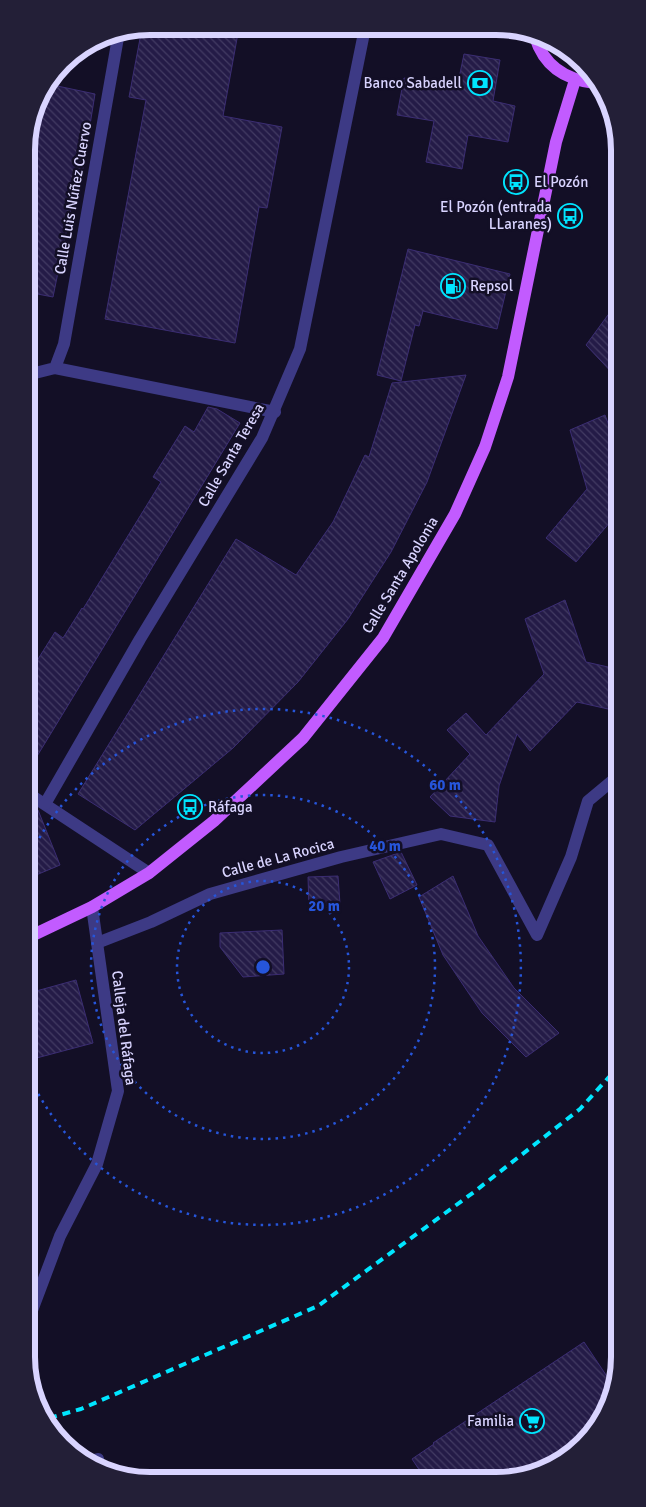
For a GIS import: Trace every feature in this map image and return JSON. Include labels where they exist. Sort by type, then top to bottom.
[{"type":"main road","points":[[536,42],[548,63],[561,74],[576,80],[588,82]]},
{"type":"main road","name":"Calle Santa Apolonia","points":[[35,934],[92,907],[149,873],[214,821],[303,738],[382,638],[455,514],[485,447],[508,377],[556,142],[576,80]]},
{"type":"street","name":"Calle Santa Teresa","points":[[45,804],[140,639],[262,438],[275,412],[300,349],[365,35]]},
{"type":"street","name":"Calle Luis Núñez Cuervo","points":[[54,368],[64,344],[118,40]]},
{"type":"street","points":[[35,373],[54,368],[275,412]]},
{"type":"street","name":"Calle de La Rocica","points":[[97,943],[151,922],[210,894],[341,857],[441,834],[488,845],[537,935],[571,857],[588,801],[611,782]]},
{"type":"street","points":[[35,798],[149,873]]},
{"type":"street","name":"Calleja del Ráfaga","points":[[35,1303],[60,1236],[98,1164],[118,1091],[92,907]]},
{"type":"building","points":[[238,35],[223,116],[282,127],[267,208],[259,207],[235,343],[105,319],[146,100],[129,97],[141,36]]},
{"type":"building","points":[[464,54],[500,60],[493,101],[515,106],[508,142],[468,135],[462,169],[426,162],[434,121],[397,115],[404,78],[457,88]]},
{"type":"building","points":[[55,85],[95,94],[81,180],[77,179],[53,297],[35,294],[35,143],[39,120]]},
{"type":"building","points":[[408,249],[510,274],[497,329],[423,311],[419,326],[415,325],[401,381],[377,375]]},
{"type":"building","points":[[611,311],[611,372],[586,345]]},
{"type":"building","points":[[466,375],[427,482],[391,552],[348,619],[298,682],[233,748],[135,830],[78,794],[236,539],[296,575],[333,522],[365,455],[369,457],[392,383]]},
{"type":"building","points":[[208,407],[217,409],[240,423],[35,760],[35,664],[55,632],[63,638],[83,609],[161,482],[153,477],[185,426],[194,432]]},
{"type":"building","points":[[605,415],[611,431],[611,521],[576,562],[546,538],[587,489],[570,430]]},
{"type":"building","points":[[565,600],[586,662],[611,668],[611,710],[577,702],[530,751],[517,734],[499,786],[495,822],[450,816],[430,797],[470,754],[447,730],[466,713],[486,735],[544,674],[525,619]]},
{"type":"building","points":[[35,808],[38,810],[60,865],[35,875]]},
{"type":"building","points":[[401,852],[417,885],[390,899],[373,862]]},
{"type":"building","points":[[338,876],[340,904],[309,908],[308,877]]},
{"type":"building","points":[[453,876],[478,936],[514,988],[559,1033],[526,1057],[482,1013],[443,955],[419,897]]},
{"type":"building","points":[[282,930],[284,974],[243,977],[220,947],[220,933]]},
{"type":"building","points":[[76,980],[93,1043],[35,1058],[35,991]]},
{"type":"building","name":"Familia","points":[[584,1342],[609,1379],[599,1408],[592,1421],[582,1433],[560,1453],[533,1466],[496,1472],[421,1472],[412,1459]]},
{"type":"railway","points":[[52,1417],[81,1409],[318,1306],[474,1192],[580,1109],[611,1075]]},
{"type":"place","name":"Banco Sabadell","points":[[480,83]]},
{"type":"place","name":"El Pozón","points":[[516,182]]},
{"type":"place","name":"El Pozón (entrada LLaranes)","points":[[570,216]]},
{"type":"place","name":"Repsol","points":[[453,286]]},
{"type":"place","name":"Ráfaga","points":[[190,807]]},
{"type":"place","name":"Familia","points":[[532,1421]]}]
